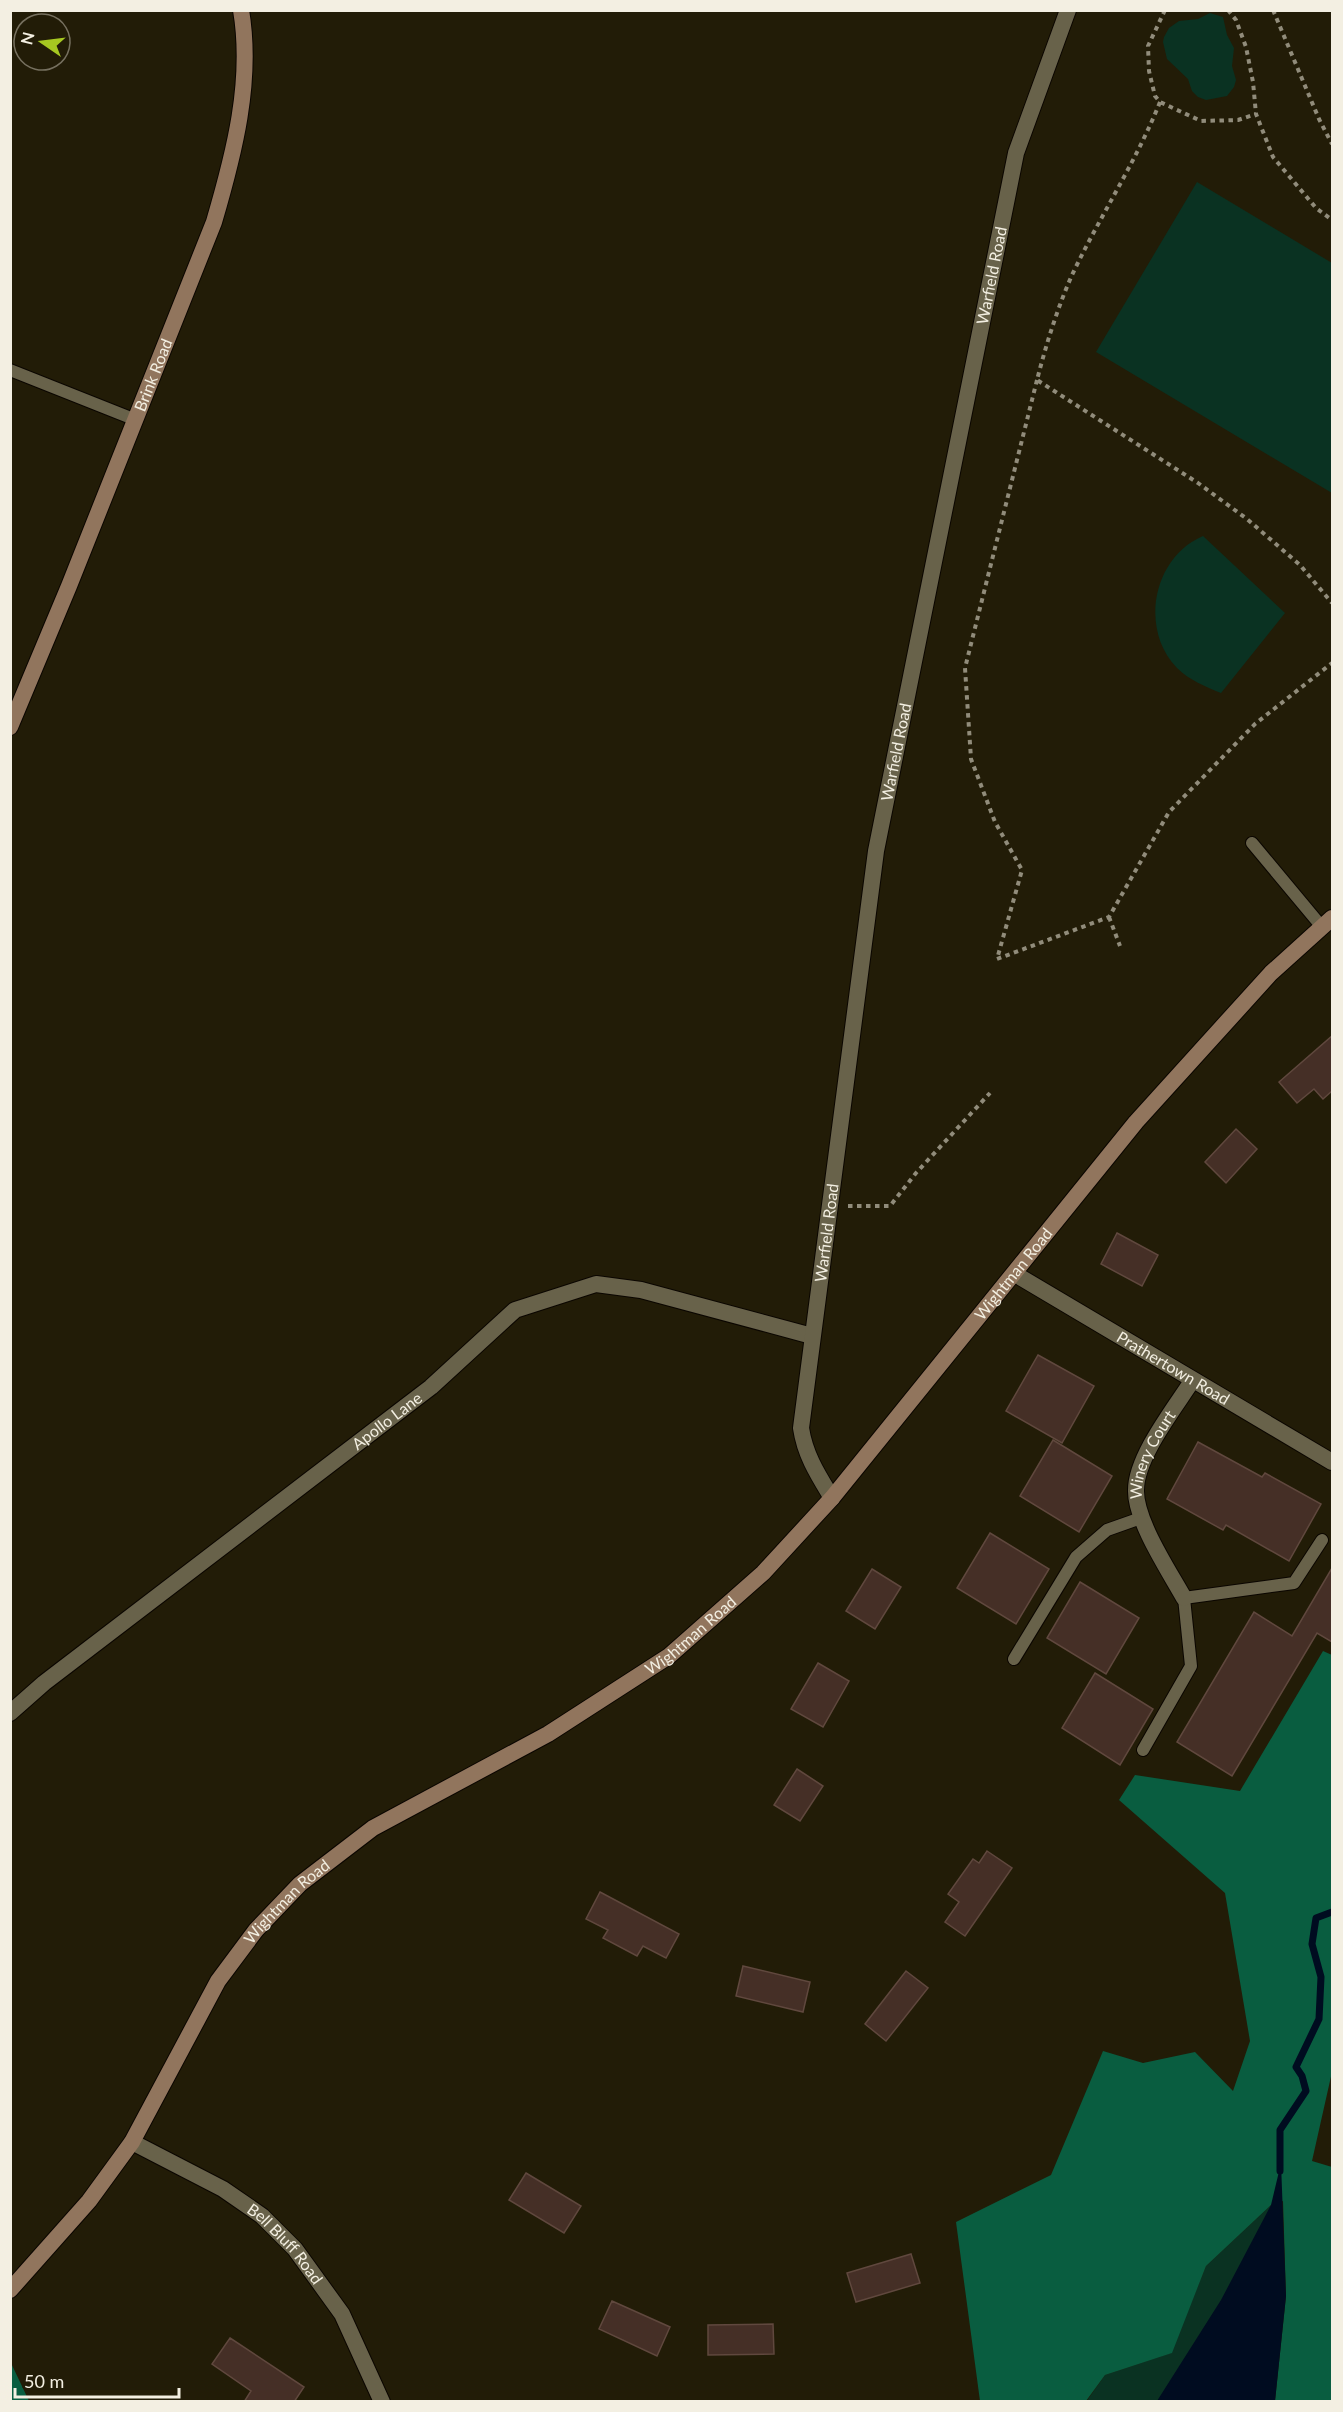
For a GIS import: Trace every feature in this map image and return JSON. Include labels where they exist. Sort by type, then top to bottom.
[{"type":"main road","name":"Brink Road","points":[[10,727],[136,420],[214,222],[242,109],[244,30],[241,10]]},
{"type":"main road","name":"Wightman Road","points":[[10,2290],[88,2202],[132,2142],[218,1981],[256,1930],[300,1884],[373,1828],[548,1734],[669,1656],[763,1573],[832,1498],[1136,1122],[1271,974],[1327,923]]},
{"type":"street","name":"Warfield Road","points":[[832,1498],[809,1459],[803,1445],[801,1428],[876,852],[1016,153],[1068,10]]},
{"type":"street","name":"Prathertown Road","points":[[1014,1274],[1332,1462]]},
{"type":"street","name":"Apollo Lane","points":[[10,1713],[44,1683],[431,1387],[515,1310],[596,1284],[641,1290],[812,1336]]},
{"type":"street","name":"Winery Court","points":[[1184,1598],[1141,1518],[1136,1490],[1142,1462],[1192,1381]]},
{"type":"street","name":"Bell Bluff Road","points":[[132,2142],[223,2189],[262,2216],[295,2249],[342,2314],[382,2402]]},
{"type":"lane","points":[[10,370],[136,420]]},
{"type":"lane","points":[[1252,843],[1327,923]]},
{"type":"lane","points":[[1014,1659],[1076,1557],[1107,1530],[1141,1518]]},
{"type":"lane","points":[[1143,1750],[1191,1666],[1184,1598],[1294,1583],[1322,1540]]},
{"type":"path","points":[[1165,10],[1148,46],[1149,71],[1155,96],[1160,102],[1201,121],[1238,120],[1256,114]]},
{"type":"path","points":[[1228,10],[1236,20],[1246,47],[1256,114],[1273,157],[1316,208],[1332,220]]},
{"type":"path","points":[[1273,10],[1319,119],[1332,144]]},
{"type":"path","points":[[1160,102],[1126,175],[1072,276],[1053,326],[1037,380],[965,668],[971,759],[995,822],[1022,870],[997,959],[1109,917],[1169,812],[1256,724],[1332,663]]},
{"type":"path","points":[[1037,380],[1198,483],[1247,519],[1300,565],[1332,603]]},
{"type":"path","points":[[1109,917],[1120,946]]},
{"type":"path","points":[[829,1206],[890,1206],[916,1173],[990,1093]]},
{"type":"green space","points":[[1210,13],[1223,17],[1227,35],[1234,48],[1232,66],[1236,80],[1227,96],[1206,100],[1198,97],[1192,91],[1188,79],[1167,59],[1163,42],[1169,28],[1179,21],[1198,19]]},
{"type":"green space","points":[[1197,182],[1332,263],[1332,493],[1096,352]]},
{"type":"green space","points":[[1203,536],[1285,613],[1221,693],[1192,680],[1177,668],[1165,652],[1158,634],[1155,615],[1157,595],[1172,560],[1186,546]]},
{"type":"green space","points":[[1323,1651],[1332,1655],[1332,2072],[1312,2161],[1332,2167],[1332,2401],[1275,2401],[1286,2296],[1283,2201],[1271,2205],[1206,2266],[1172,2353],[1105,2375],[1086,2401],[980,2401],[956,2222],[1051,2175],[1103,2051],[1143,2063],[1195,2052],[1233,2091],[1250,2041],[1225,1893],[1119,1800],[1135,1775],[1240,1791]]},
{"type":"green space","points":[[1271,2205],[1275,2401],[1086,2402],[1105,2375],[1171,2353],[1206,2266]]},
{"type":"green space","points":[[11,2363],[29,2401],[11,2401]]},
{"type":"water","points":[[1281,2163],[1286,2296],[1275,2401],[1157,2401],[1221,2300],[1271,2205]]},
{"type":"building","points":[[1332,1036],[1332,1091],[1323,1099],[1314,1089],[1297,1103],[1279,1082]]},
{"type":"building","points":[[1236,1129],[1257,1149],[1226,1183],[1205,1162]]},
{"type":"building","points":[[1117,1233],[1158,1255],[1142,1286],[1101,1264]]},
{"type":"building","points":[[1038,1355],[1094,1386],[1062,1443],[1006,1411]]},
{"type":"building","points":[[1053,1440],[1112,1476],[1079,1532],[1020,1496]]},
{"type":"building","points":[[1198,1442],[1262,1477],[1265,1473],[1321,1504],[1289,1561],[1226,1525],[1223,1530],[1167,1499]]},
{"type":"building","points":[[990,1533],[1049,1569],[1016,1624],[957,1588]]},
{"type":"building","points":[[1332,1568],[1332,1642],[1317,1633],[1232,1776],[1177,1742],[1254,1612],[1292,1636]]},
{"type":"building","points":[[872,1569],[901,1587],[875,1629],[846,1611]]},
{"type":"building","points":[[1080,1582],[1139,1618],[1106,1674],[1047,1638]]},
{"type":"building","points":[[818,1663],[849,1681],[823,1727],[791,1709]]},
{"type":"building","points":[[1095,1673],[1153,1709],[1120,1765],[1062,1728]]},
{"type":"building","points":[[797,1769],[823,1786],[800,1821],[774,1805]]},
{"type":"building","points":[[987,1851],[1012,1868],[965,1936],[945,1922],[959,1902],[948,1894],[973,1859],[979,1863]]},
{"type":"building","points":[[600,1892],[679,1934],[666,1958],[643,1946],[637,1956],[603,1938],[608,1930],[586,1919]]},
{"type":"building","points":[[743,1966],[810,1982],[803,2012],[736,1996]]},
{"type":"building","points":[[906,1971],[928,1988],[886,2041],[865,2024]]},
{"type":"building","points":[[526,2173],[581,2206],[564,2233],[509,2200]]},
{"type":"building","points":[[911,2254],[920,2283],[856,2302],[847,2273]]},
{"type":"building","points":[[612,2301],[670,2327],[657,2356],[599,2329]]},
{"type":"building","points":[[773,2324],[774,2354],[708,2355],[708,2325]]},
{"type":"building","points":[[230,2338],[304,2387],[294,2402],[244,2402],[251,2391],[212,2364]]},
{"type":"waterway","points":[[1280,2171],[1280,2130],[1306,2091],[1302,2076],[1296,2067],[1319,2019],[1321,1977],[1312,1944],[1316,1918],[1332,1912]]}]
